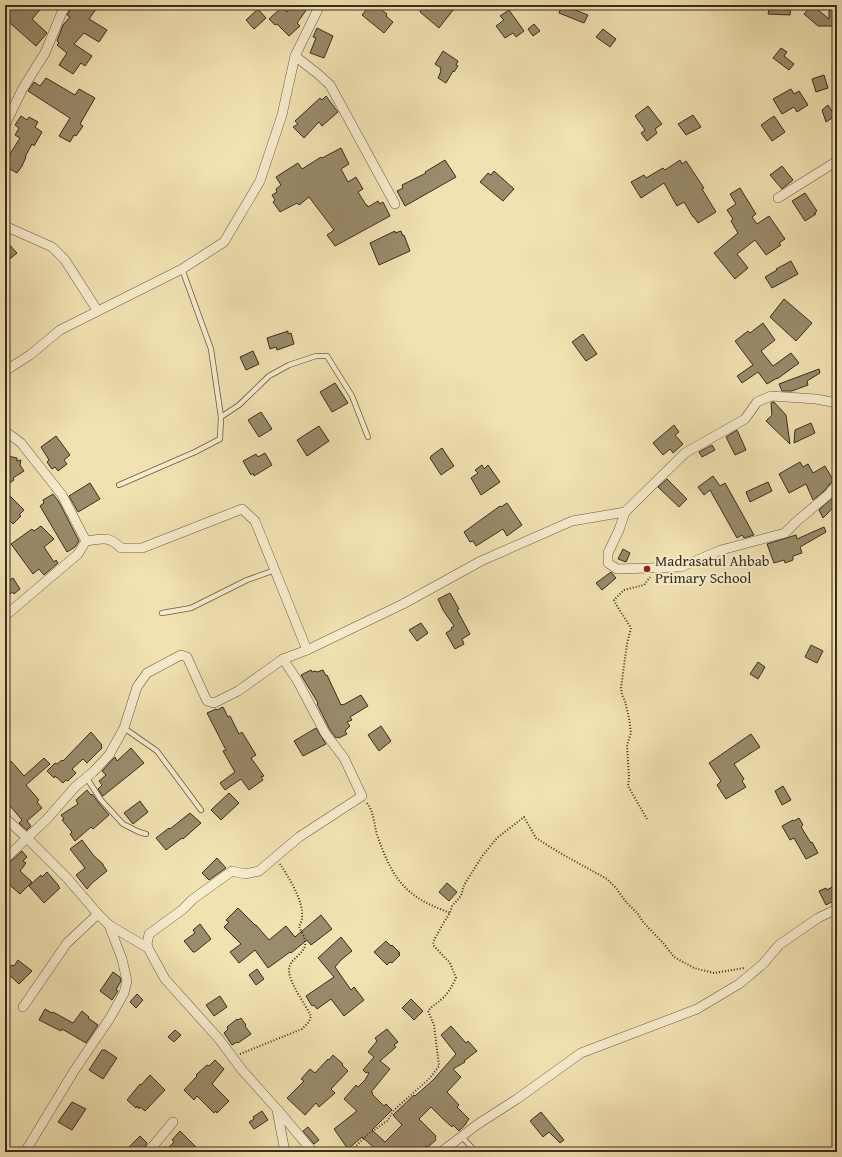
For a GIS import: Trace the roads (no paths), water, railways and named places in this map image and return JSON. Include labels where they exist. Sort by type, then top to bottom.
[{"type":"street","points":[[5,125],[23,88],[45,53],[62,12],[67,5]]},
{"type":"street","points":[[5,371],[30,355],[60,330],[97,310],[182,269],[224,242],[260,181],[282,115],[295,56],[320,5]]},
{"type":"street","points":[[295,56],[330,85],[395,204]]},
{"type":"street","points":[[778,198],[837,160]]},
{"type":"street","points":[[5,226],[52,247],[65,260],[97,310]]},
{"type":"street","points":[[837,403],[816,399],[771,396],[757,402],[745,419],[685,453],[625,512],[619,530],[608,553],[608,564],[617,569],[681,567],[721,550],[785,533],[828,495],[837,484]]},
{"type":"street","points":[[5,431],[21,443],[62,495],[86,541]]},
{"type":"street","points":[[86,541],[107,538],[121,548],[142,548],[242,509],[255,521],[307,650]]},
{"type":"street","points":[[5,859],[47,819],[75,786],[109,755],[124,728],[137,687],[148,673],[181,655],[186,657],[207,700],[214,703],[238,691],[283,659],[307,650],[403,604],[481,561],[572,521],[625,512]]},
{"type":"street","points":[[5,616],[78,554],[86,541]]},
{"type":"street","points":[[283,659],[297,680],[325,733],[344,758],[362,796],[299,837],[259,871],[245,874],[232,871],[223,877],[149,934],[147,944],[165,979],[219,1039],[232,1058],[313,1152]]},
{"type":"street","points":[[5,818],[67,878],[109,925],[148,948]]},
{"type":"street","points":[[441,1152],[461,1136],[517,1100],[581,1053],[697,1009],[739,984],[762,964],[779,945],[818,918],[837,909]]},
{"type":"street","points":[[23,1007],[67,943],[98,914]]},
{"type":"street","points":[[25,1152],[74,1071],[110,1018],[124,993],[127,981],[124,966],[109,925]]},
{"type":"street","points":[[277,1109],[285,1152]]},
{"type":"street","points":[[148,1152],[173,1122]]},
{"type":"lane","points":[[119,485],[195,452],[220,439],[222,417],[210,350],[182,269]]},
{"type":"lane","points":[[222,417],[238,405],[269,376],[289,366],[316,356],[327,356],[352,396],[368,437]]},
{"type":"lane","points":[[162,613],[191,608],[247,580],[275,570]]},
{"type":"lane","points":[[124,728],[157,751],[201,810]]},
{"type":"lane","points":[[86,777],[101,800],[123,824],[146,834]]},
{"type":"lane","points":[[461,1136],[476,1152]]},
{"type":"place","name":"Madrasatul Ahbab Primary School","points":[[647,569]]}]
